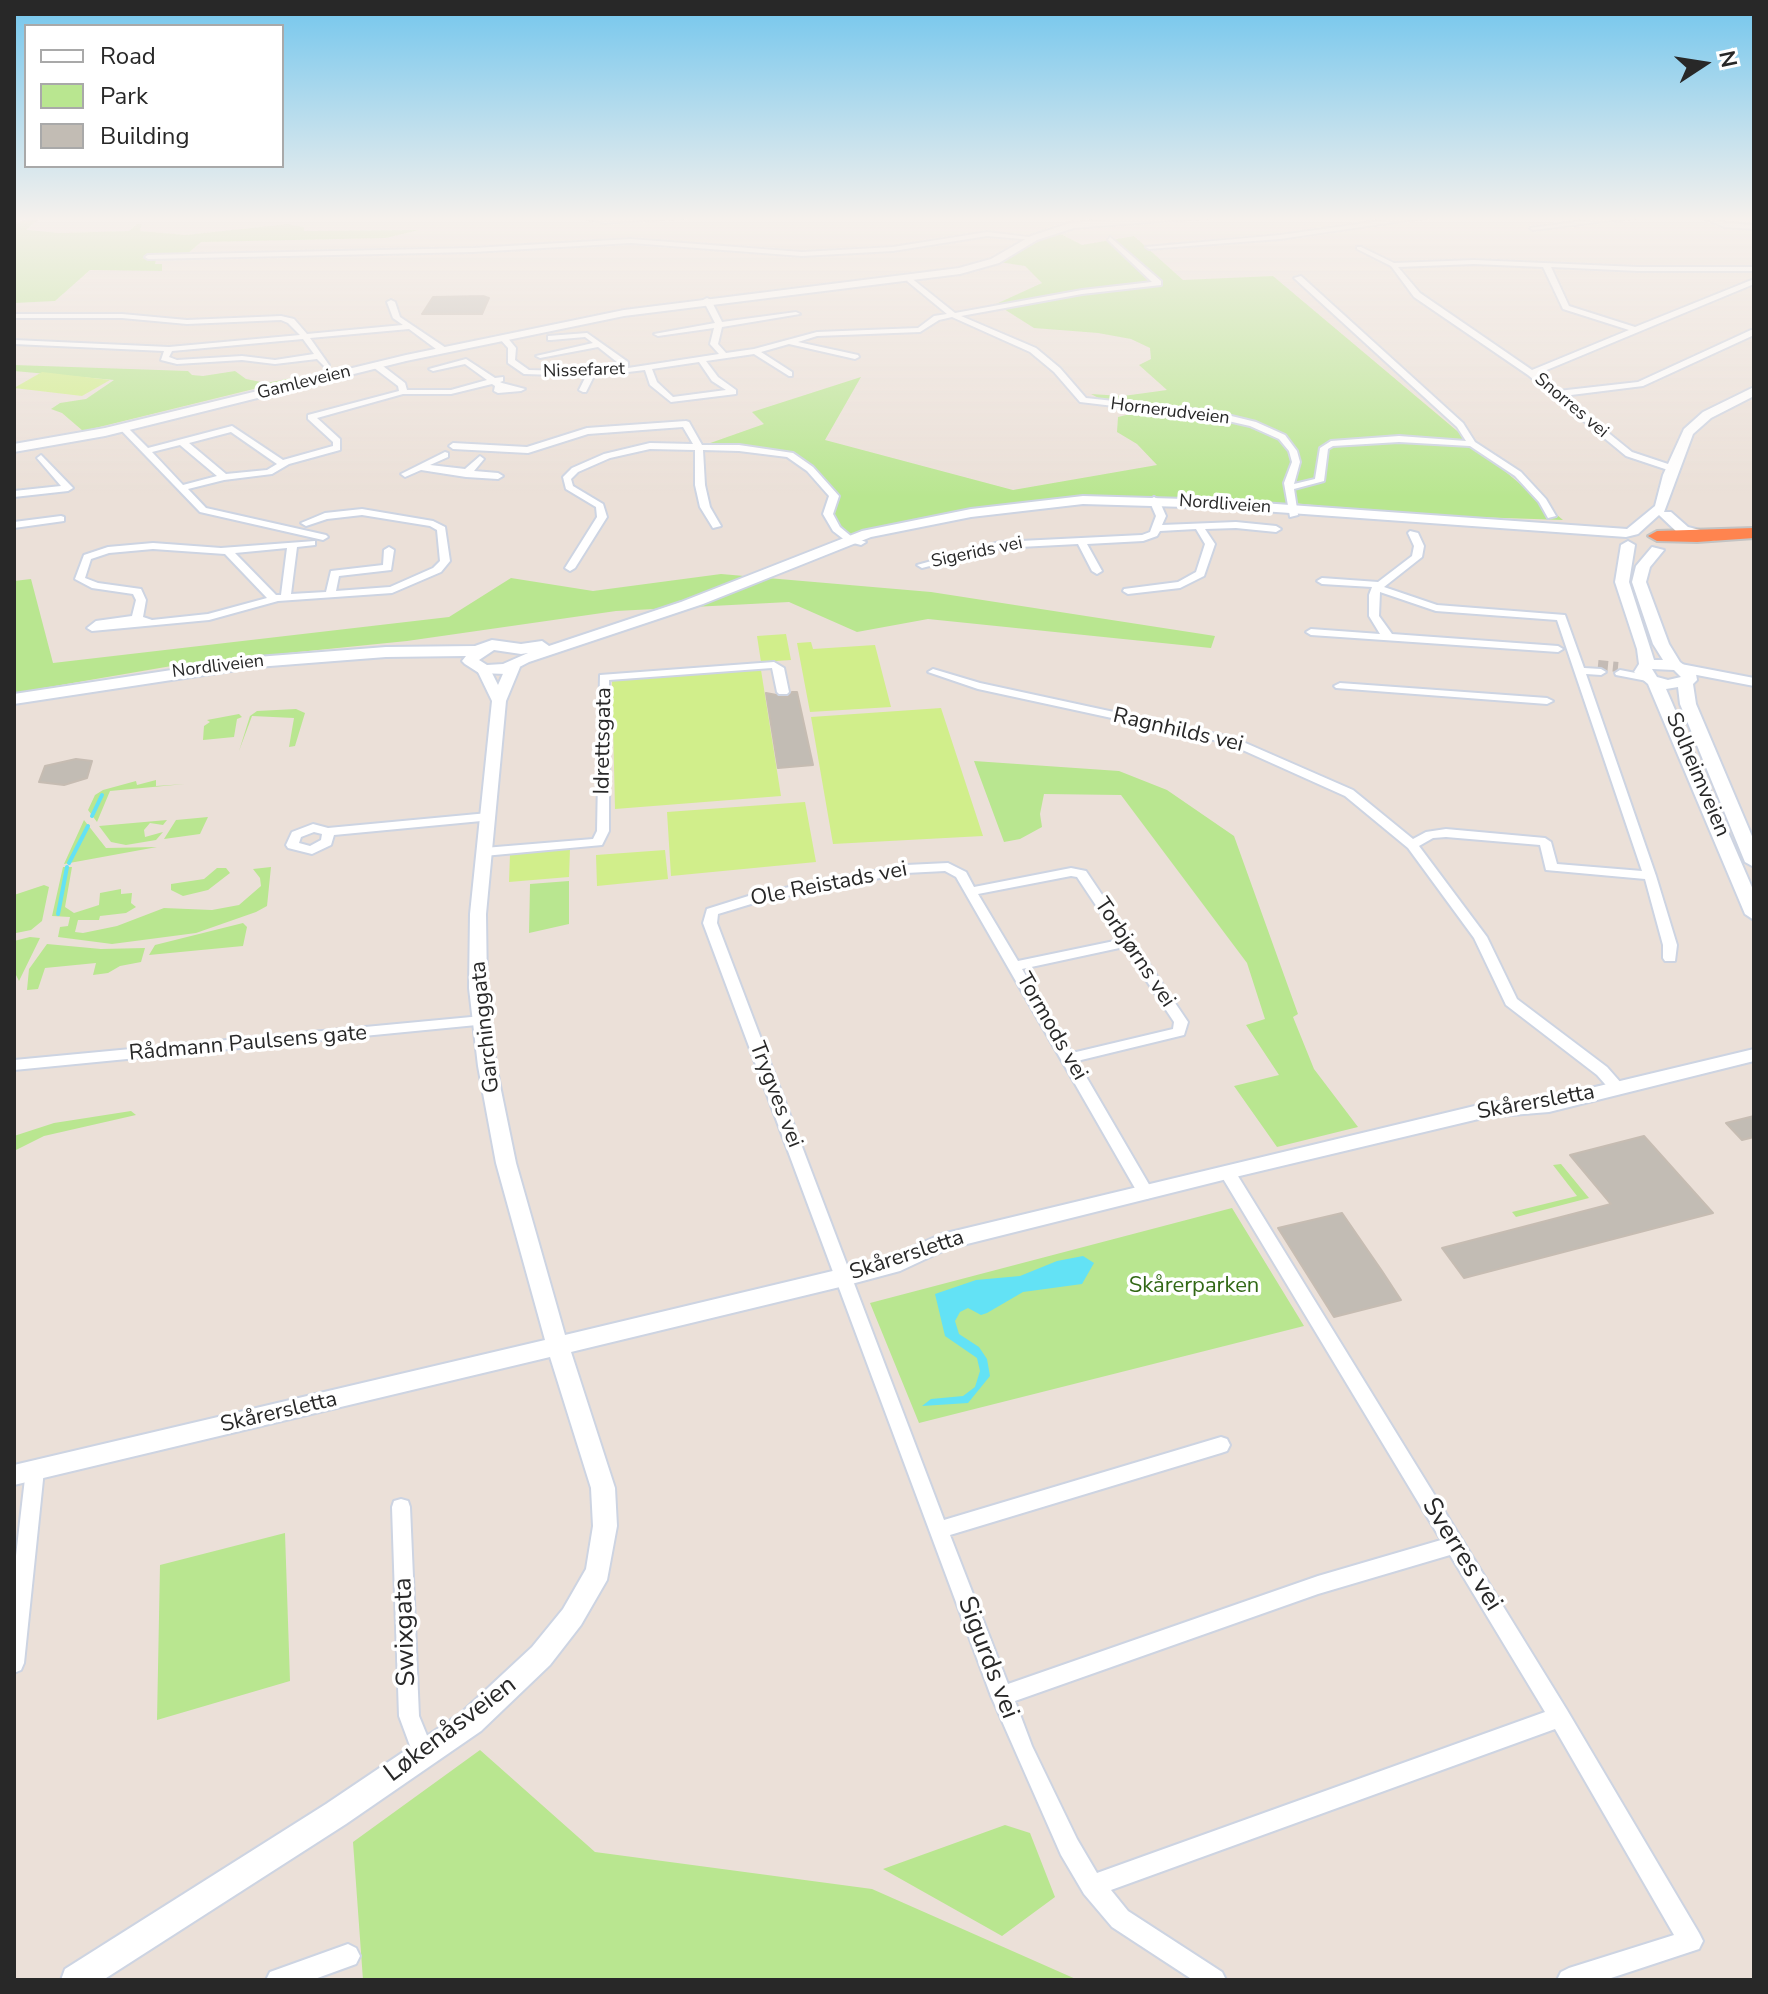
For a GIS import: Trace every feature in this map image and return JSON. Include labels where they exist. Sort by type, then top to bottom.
[{"type":"highway","points":[[1658,542],[1754,536]]},
{"type":"highway","points":[[1658,542],[1730,540],[1754,536]]},
{"type":"highway","points":[[1730,540],[1754,550]]},
{"type":"main road","name":"Gamleveien","points":[[14,448],[123,428],[443,350],[653,310]]},
{"type":"main road","name":"Solheimveien","points":[[1754,391],[1715,410],[1693,427],[1683,441],[1669,475],[1661,507],[1628,538],[1623,588],[1645,649],[1648,673],[1754,914]]},
{"type":"main road","name":"Solheimveien","points":[[1674,469],[1678,477],[1672,505],[1657,526],[1658,542],[1643,566],[1639,582],[1661,644],[1682,675],[1688,704],[1754,862]]},
{"type":"main road","name":"Nordliveien","points":[[519,658],[739,589],[856,539],[940,519],[1054,504],[1154,504],[1564,528],[1658,542]]},
{"type":"main road","points":[[1666,515],[1683,530],[1711,537]]},
{"type":"main road","points":[[477,661],[500,644],[519,658]]},
{"type":"main road","name":"Nordliveien","points":[[14,699],[257,662],[425,653],[477,661]]},
{"type":"main road","points":[[477,661],[519,658]]},
{"type":"main road","points":[[1648,673],[1682,675]]},
{"type":"street","points":[[392,310],[443,350]]},
{"type":"street","points":[[712,310],[719,323],[713,339],[725,356]]},
{"type":"street","points":[[947,310],[953,315]]},
{"type":"street","name":"Nissefaret","points":[[503,338],[512,348],[511,361],[527,372],[591,375],[755,351],[786,341],[850,330],[920,330],[937,318],[981,310]]},
{"type":"street","points":[[1333,310],[1460,425],[1472,444],[1527,483],[1551,516]]},
{"type":"street","name":"Snorres vei","points":[[1439,310],[1531,373],[1634,458],[1674,469]]},
{"type":"street","points":[[1575,310],[1636,330]]},
{"type":"street","points":[[1531,373],[1684,310]]},
{"type":"street","points":[[658,334],[796,314]]},
{"type":"street","name":"Hornerudveien","points":[[953,315],[1033,350],[1057,370],[1083,400],[1215,415],[1270,430],[1293,451],[1296,462],[1290,487],[1293,512]]},
{"type":"street","points":[[14,316],[122,316],[187,322],[281,318],[291,321],[325,365]]},
{"type":"street","points":[[14,342],[169,349],[265,343],[304,335],[411,327]]},
{"type":"street","points":[[1557,394],[1640,384],[1754,332]]},
{"type":"street","points":[[551,338],[587,335],[598,342],[596,345]]},
{"type":"street","points":[[786,341],[855,357]]},
{"type":"street","points":[[540,356],[596,345],[625,364]]},
{"type":"street","points":[[169,349],[164,358],[177,362],[252,358],[275,362],[318,356]]},
{"type":"street","points":[[755,351],[789,374]]},
{"type":"street","points":[[644,368],[660,392],[671,400],[733,392],[715,379],[701,359]]},
{"type":"street","points":[[433,369],[466,361],[496,383]]},
{"type":"street","points":[[376,365],[402,385],[403,392]]},
{"type":"street","points":[[181,488],[224,477],[269,472],[283,464],[337,448],[337,441],[311,419],[313,416],[403,392],[451,392],[496,383],[527,372]]},
{"type":"street","points":[[583,390],[591,375]]},
{"type":"street","points":[[453,446],[528,450],[587,431],[677,422],[691,428],[699,447],[700,485],[705,507],[716,526]]},
{"type":"street","points":[[123,428],[203,510],[323,537]]},
{"type":"street","points":[[147,451],[232,429],[283,464]]},
{"type":"street","points":[[1290,487],[1319,481],[1324,448],[1331,444],[1399,439],[1472,444]]},
{"type":"street","points":[[181,441],[224,477]]},
{"type":"street","points":[[570,568],[602,517],[600,506],[569,487],[566,479],[575,470],[630,449],[699,447],[790,455],[810,469],[834,496],[828,514],[833,523],[856,539]]},
{"type":"street","points":[[405,474],[445,455]]},
{"type":"street","points":[[41,458],[68,488],[72,504]]},
{"type":"street","points":[[466,474],[480,459]]},
{"type":"street","points":[[421,467],[498,476]]},
{"type":"street","points":[[14,494],[68,488]]},
{"type":"street","points":[[1154,504],[1161,516],[1157,525]]},
{"type":"street","points":[[306,523],[325,516],[372,512],[433,524],[442,529],[445,561],[437,570],[392,590],[286,597],[209,617],[140,621],[141,600],[137,591],[85,584],[80,579],[87,557],[108,550],[153,546],[228,551],[312,543]]},
{"type":"street","points":[[14,525],[61,519]]},
{"type":"street","name":"Sigerids vei","points":[[922,565],[1000,545],[1143,538],[1154,534],[1157,525],[1276,529]]},
{"type":"street","points":[[1128,591],[1180,585],[1200,574],[1210,544],[1198,525]]},
{"type":"street","points":[[1388,637],[1374,616],[1379,586],[1417,557],[1419,546],[1413,533]]},
{"type":"street","points":[[1081,541],[1097,571]]},
{"type":"street","points":[[286,597],[292,545]]},
{"type":"street","points":[[330,595],[335,573],[388,568],[389,550]]},
{"type":"street","points":[[228,551],[274,599]]},
{"type":"street","points":[[1322,581],[1379,586],[1436,608],[1558,615],[1581,668],[1650,876],[1670,945],[1670,958]]},
{"type":"street","points":[[1311,632],[1558,649]]},
{"type":"street","name":"Garchinggata","points":[[519,658],[499,701],[478,914],[482,1021],[506,1163],[557,1347]]},
{"type":"street","points":[[477,661],[499,701]]},
{"type":"street","name":"Idrettsgata","points":[[484,852],[598,842],[603,831],[604,677],[774,665],[779,668],[783,692]]},
{"type":"street","points":[[1581,668],[1600,669]]},
{"type":"street","points":[[1619,670],[1648,673]]},
{"type":"street","name":"Ragnhilds vei","points":[[933,672],[978,686],[1193,732],[1260,751],[1349,793],[1412,845],[1480,937],[1511,1002],[1602,1071],[1617,1088]]},
{"type":"street","points":[[1682,675],[1749,681]]},
{"type":"street","points":[[1340,686],[1547,701]]},
{"type":"street","points":[[328,832],[488,817]]},
{"type":"street","points":[[1412,845],[1430,835],[1446,833],[1545,842],[1551,867],[1650,876]]},
{"type":"street","name":"Tormods vei","points":[[948,867],[961,875],[973,891],[1146,1193]]},
{"type":"street","name":"Ole Reistads vei","points":[[712,912],[722,906],[779,893],[906,869],[948,867]]},
{"type":"street","name":"Torbjørns vei","points":[[973,891],[1071,872],[1081,874],[1181,1022],[1179,1032],[1070,1058]]},
{"type":"street","name":"Trygves vei","points":[[712,912],[710,923],[844,1278]]},
{"type":"street","points":[[1015,966],[1128,942]]},
{"type":"street","name":"Rådmann Paulsens gate","points":[[14,1065],[482,1021]]},
{"type":"street","name":"Skårersletta","points":[[24,1473],[844,1278],[892,1265],[942,1242],[1227,1172],[1487,1110],[1549,1105],[1754,1055]]},
{"type":"street","name":"Sverres vei","points":[[1227,1172],[1560,1717],[1691,1941],[1569,1980]]},
{"type":"street","name":"Sigurds vei","points":[[844,1278],[1001,1696],[1069,1847],[1092,1886],[1120,1919],[1214,1980]]},
{"type":"street","name":"Løkenåsveien","points":[[76,1980],[471,1722],[521,1678],[572,1617],[598,1572],[605,1536],[603,1488],[557,1347]]},
{"type":"street","points":[[938,1530],[1221,1445]]},
{"type":"street","points":[[14,1663],[24,1473]]},
{"type":"street","name":"Swixgata","points":[[401,1507],[409,1716],[424,1755]]},
{"type":"street","points":[[1001,1696],[1318,1585],[1455,1545]]},
{"type":"street","points":[[1092,1886],[1560,1717]]},
{"type":"street","points":[[278,1980],[348,1956]]},
{"type":"green space","points":[[1006,310],[1313,310],[1563,520],[1417,515],[1292,503],[1091,502],[988,511],[856,540],[830,520],[834,496],[810,469],[790,455],[699,447],[764,424],[752,412],[861,377],[825,440],[1013,490],[1157,465],[1137,444],[1117,432],[1118,417],[1134,413],[1137,405],[1106,402],[1091,394],[1123,396],[1167,390],[1139,365],[1151,359],[1150,348],[1131,339],[1098,333],[1034,328]]},
{"type":"green space","points":[[14,365],[188,371],[192,375],[203,376],[235,371],[246,379],[266,383],[327,371],[83,431],[62,413],[51,409],[60,403],[86,399],[114,380],[14,371]]},
{"type":"green space","points":[[42,372],[110,380],[82,396],[14,388]]},
{"type":"green space","points":[[721,574],[931,592],[1215,636],[1211,648],[928,619],[857,632],[789,602],[616,611],[407,641],[189,663],[14,693],[14,581],[31,579],[53,663],[449,617],[511,578],[593,591]]},
{"type":"green space","points":[[786,634],[791,660],[761,662],[757,636]]},
{"type":"green space","points":[[811,642],[813,649],[875,645],[891,707],[810,712],[797,643]]},
{"type":"green space","points":[[761,670],[781,796],[615,809],[612,680]]},
{"type":"green space","points":[[941,708],[983,836],[833,844],[811,717]]},
{"type":"green space","points":[[296,709],[305,713],[295,746],[289,747],[294,718],[252,716],[239,751],[250,716],[257,711]]},
{"type":"green space","points":[[239,714],[242,717],[237,719],[234,737],[203,740],[204,726],[210,722],[207,720]]},
{"type":"green space","points":[[974,761],[1119,771],[1167,790],[1234,836],[1298,1014],[1293,1017],[1314,1069],[1358,1127],[1277,1147],[1234,1086],[1279,1075],[1246,1025],[1265,1019],[1247,963],[1121,795],[1044,794],[1040,814],[1042,827],[1020,839],[1004,842]]},
{"type":"green space","points":[[156,780],[156,786],[185,784],[110,791],[97,822],[88,810],[95,795],[103,790],[136,781],[137,785]]},
{"type":"green space","points":[[805,802],[816,862],[671,876],[667,812]]},
{"type":"green space","points":[[208,817],[200,834],[164,839],[176,820]]},
{"type":"green space","points":[[84,820],[106,848],[157,847],[64,864]]},
{"type":"green space","points":[[167,820],[163,825],[150,823],[144,830],[145,837],[163,832],[156,840],[126,845],[111,842],[99,826]]},
{"type":"green space","points":[[570,849],[569,877],[509,882],[510,854]]},
{"type":"green space","points":[[665,850],[668,879],[597,886],[596,855]]},
{"type":"green space","points":[[63,867],[72,867],[65,907],[74,913],[99,905],[100,893],[121,889],[121,894],[132,893],[131,903],[136,907],[126,913],[100,916],[99,920],[78,920],[75,932],[83,933],[117,926],[164,908],[212,910],[239,905],[261,886],[260,878],[253,869],[271,867],[267,906],[256,912],[196,933],[112,944],[58,937],[60,927],[68,926],[70,917],[52,916]]},
{"type":"green space","points":[[217,868],[226,868],[230,873],[208,890],[183,896],[171,890],[171,884],[204,879]]},
{"type":"green space","points":[[569,881],[569,924],[529,933],[530,884]]},
{"type":"green space","points":[[44,885],[49,887],[42,921],[31,930],[16,933],[14,895]]},
{"type":"green space","points":[[243,923],[247,927],[243,946],[149,955],[155,945]]},
{"type":"green space","points":[[40,938],[19,981],[14,971],[14,941]]},
{"type":"green space","points":[[47,944],[101,949],[145,948],[141,962],[120,966],[108,973],[93,975],[96,963],[45,968],[38,989],[27,990],[29,969]]},
{"type":"green space","points":[[131,1111],[136,1115],[44,1136],[14,1151],[14,1136],[54,1123]]},
{"type":"green space","points":[[1561,1164],[1589,1198],[1516,1217],[1512,1212],[1577,1196],[1553,1165]]},
{"type":"green space","name":"Skårerparken","points":[[1232,1208],[1304,1326],[919,1423],[870,1303]]},
{"type":"green space","points":[[285,1533],[290,1681],[157,1720],[160,1565]]},
{"type":"green space","points":[[480,1750],[595,1852],[872,1889],[1078,1980],[363,1980],[353,1842]]},
{"type":"green space","points":[[1005,1825],[1030,1833],[1055,1897],[1002,1936],[883,1869]]},
{"type":"water","points":[[1083,1256],[1094,1263],[1082,1284],[1023,1292],[981,1315],[968,1308],[960,1312],[955,1321],[959,1334],[979,1347],[987,1359],[990,1376],[968,1403],[922,1406],[931,1399],[963,1396],[975,1387],[980,1371],[977,1358],[945,1336],[935,1294],[976,1280],[1020,1276],[1057,1261]]},
{"type":"building","points":[[425,310],[484,310],[482,314],[422,314]]},
{"type":"building","points":[[797,692],[813,765],[778,768],[766,693],[787,697]]},
{"type":"building","points":[[76,759],[92,761],[87,778],[64,785],[39,782],[45,766]]},
{"type":"building","points":[[1754,1116],[1754,1137],[1742,1140],[1726,1123]]},
{"type":"building","points":[[1644,1136],[1713,1213],[1464,1278],[1442,1248],[1611,1204],[1570,1155]]},
{"type":"building","points":[[1342,1213],[1401,1300],[1334,1317],[1278,1228]]},
{"type":"waterway","points":[[92,816],[102,795]]},
{"type":"waterway","points":[[69,863],[88,826]]},
{"type":"waterway","points":[[58,914],[67,867]]},
{"type":"tunnel","points":[[1598,665],[1618,667]]}]
